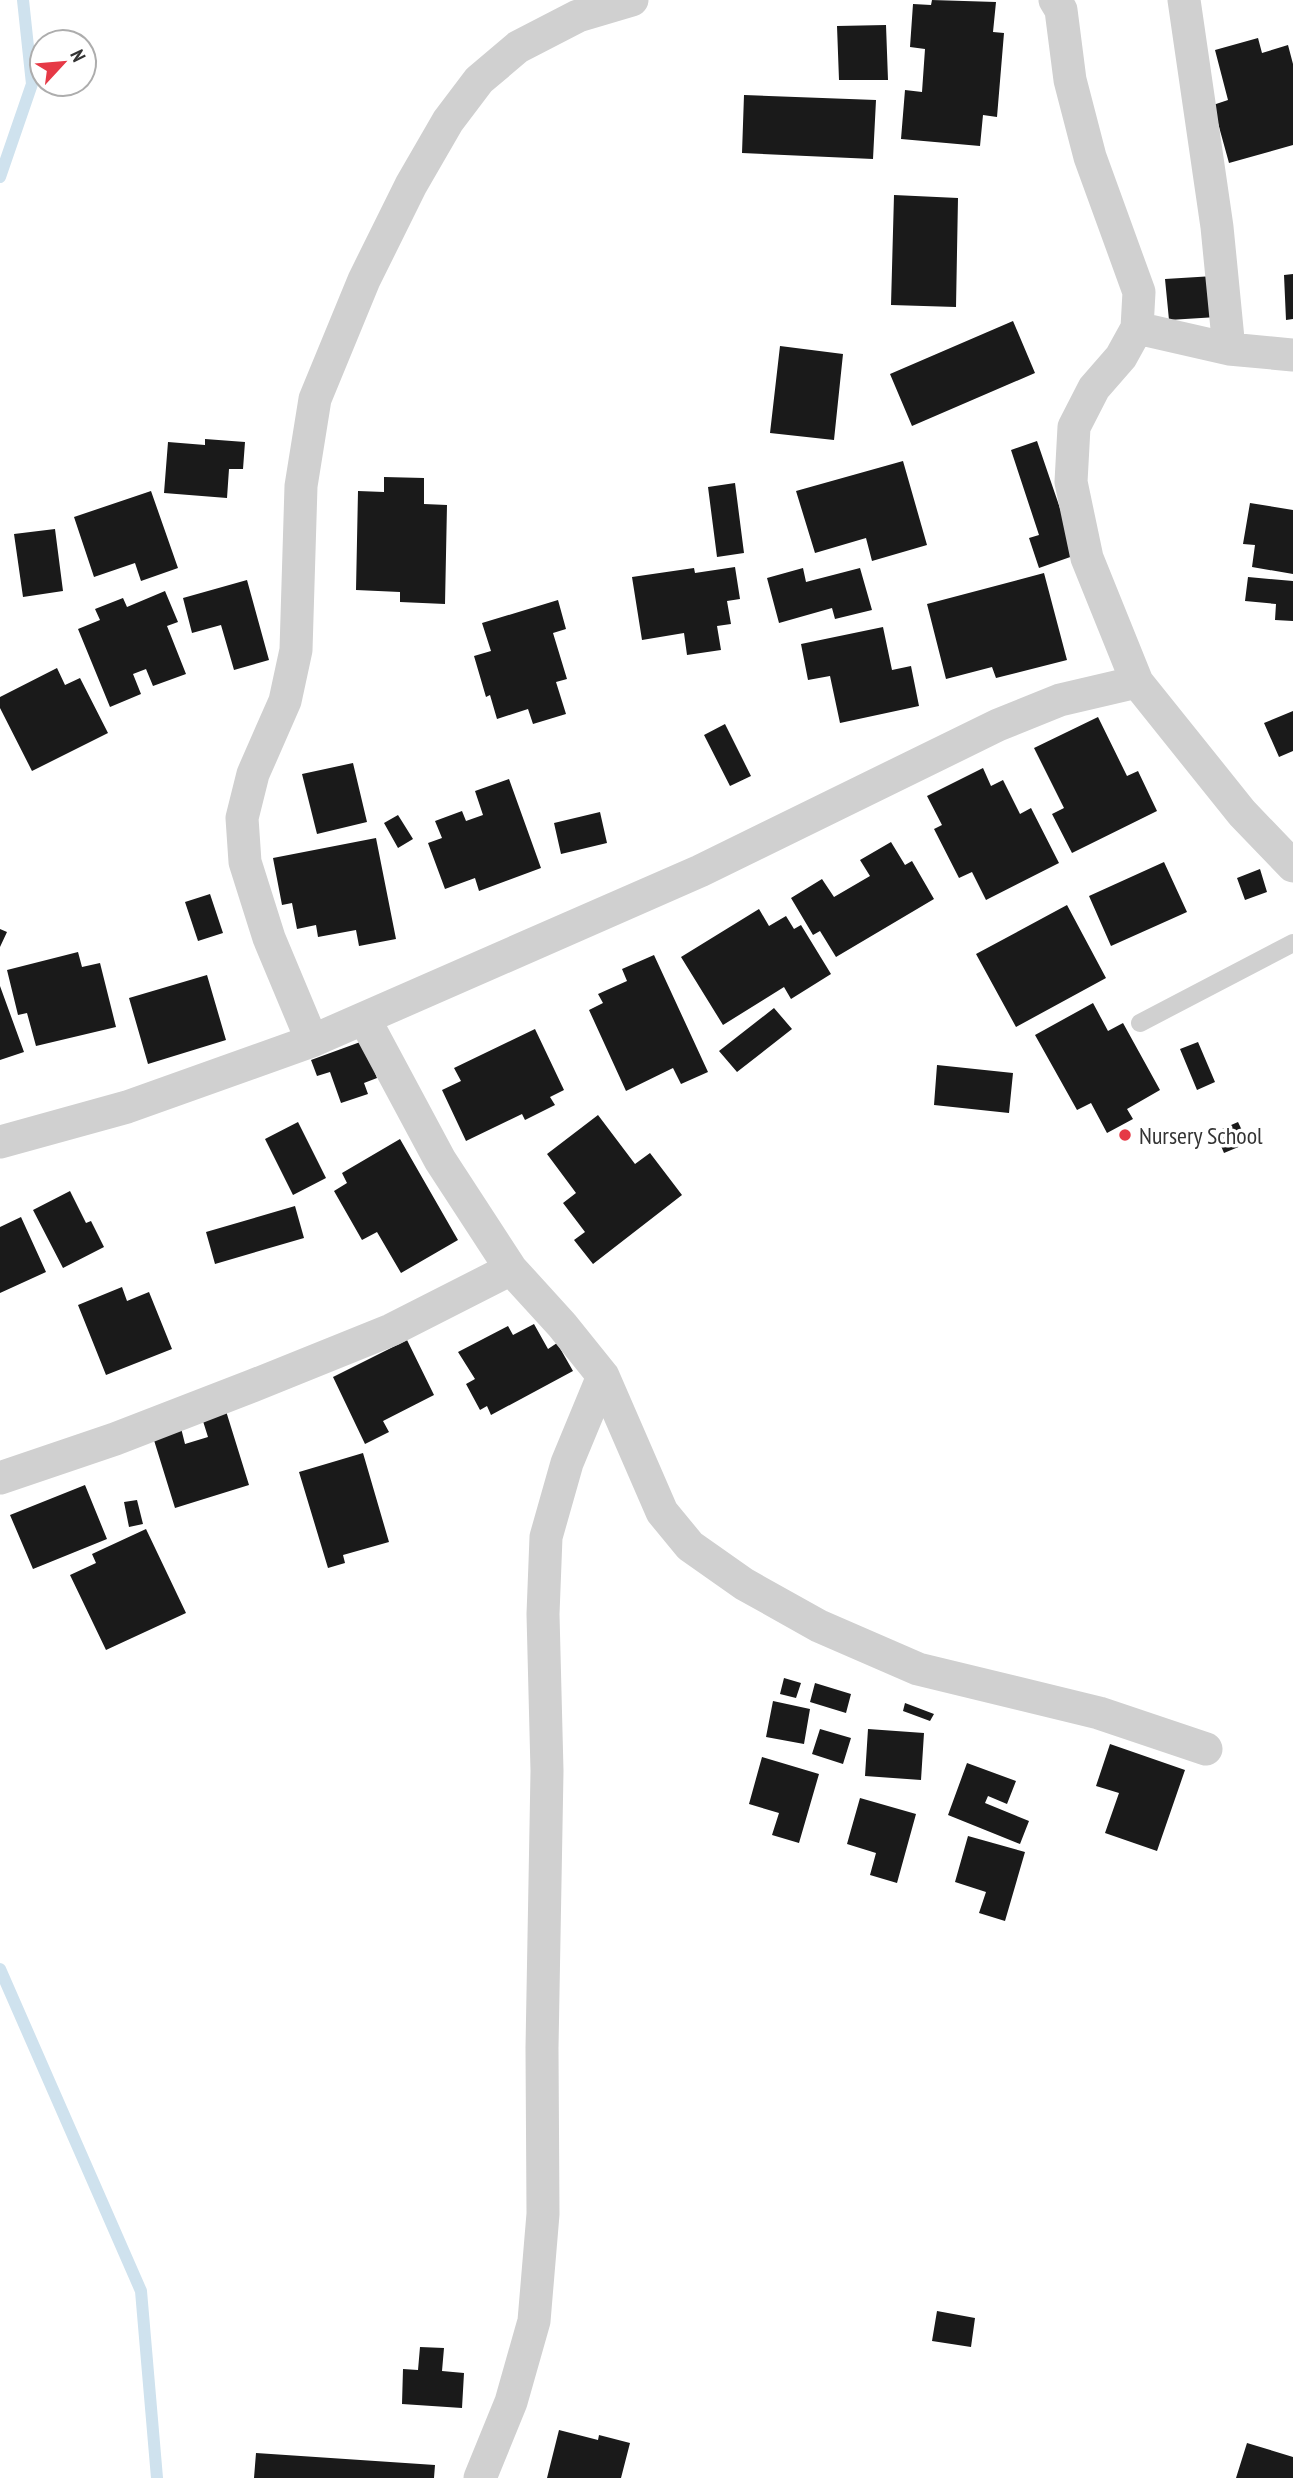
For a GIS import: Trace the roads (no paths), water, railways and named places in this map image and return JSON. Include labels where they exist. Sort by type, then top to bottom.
[{"type":"street","points":[[312,1041],[269,937],[245,862],[242,818],[253,775],[285,701],[296,650],[301,486],[315,399],[364,279],[411,184],[448,121],[480,80],[518,47],[578,16],[632,0]]},
{"type":"street","points":[[1055,0],[1061,9],[1070,80],[1090,157],[1139,292],[1137,328],[1121,357],[1094,388],[1074,427],[1071,482],[1087,558],[1137,682],[1242,813],[1293,866]]},
{"type":"street","points":[[1184,0],[1217,227],[1229,349]]},
{"type":"street","points":[[1137,328],[1229,349],[1293,355]]},
{"type":"street","points":[[0,1142],[127,1107],[365,1020],[700,872],[998,725],[1060,700],[1137,682]]},
{"type":"street","points":[[365,1020],[440,1160],[511,1269],[562,1325],[603,1376],[662,1512],[690,1546],[744,1584],[819,1626],[918,1669],[1099,1713],[1206,1749]]},
{"type":"street","points":[[0,1478],[127,1434],[366,1340],[511,1269]]},
{"type":"street","points":[[480,2478],[511,2402],[534,2321],[542,2214],[547,1771],[543,1614],[546,1537],[567,1463],[603,1376]]},
{"type":"lane","points":[[1140,1023],[1293,943]]},
{"type":"waterway","points":[[0,177],[32,84],[23,0]]},
{"type":"waterway","points":[[0,1969],[141,2291],[157,2478]]},
{"type":"place","name":"Nursery School","points":[[1125,1135]]}]
